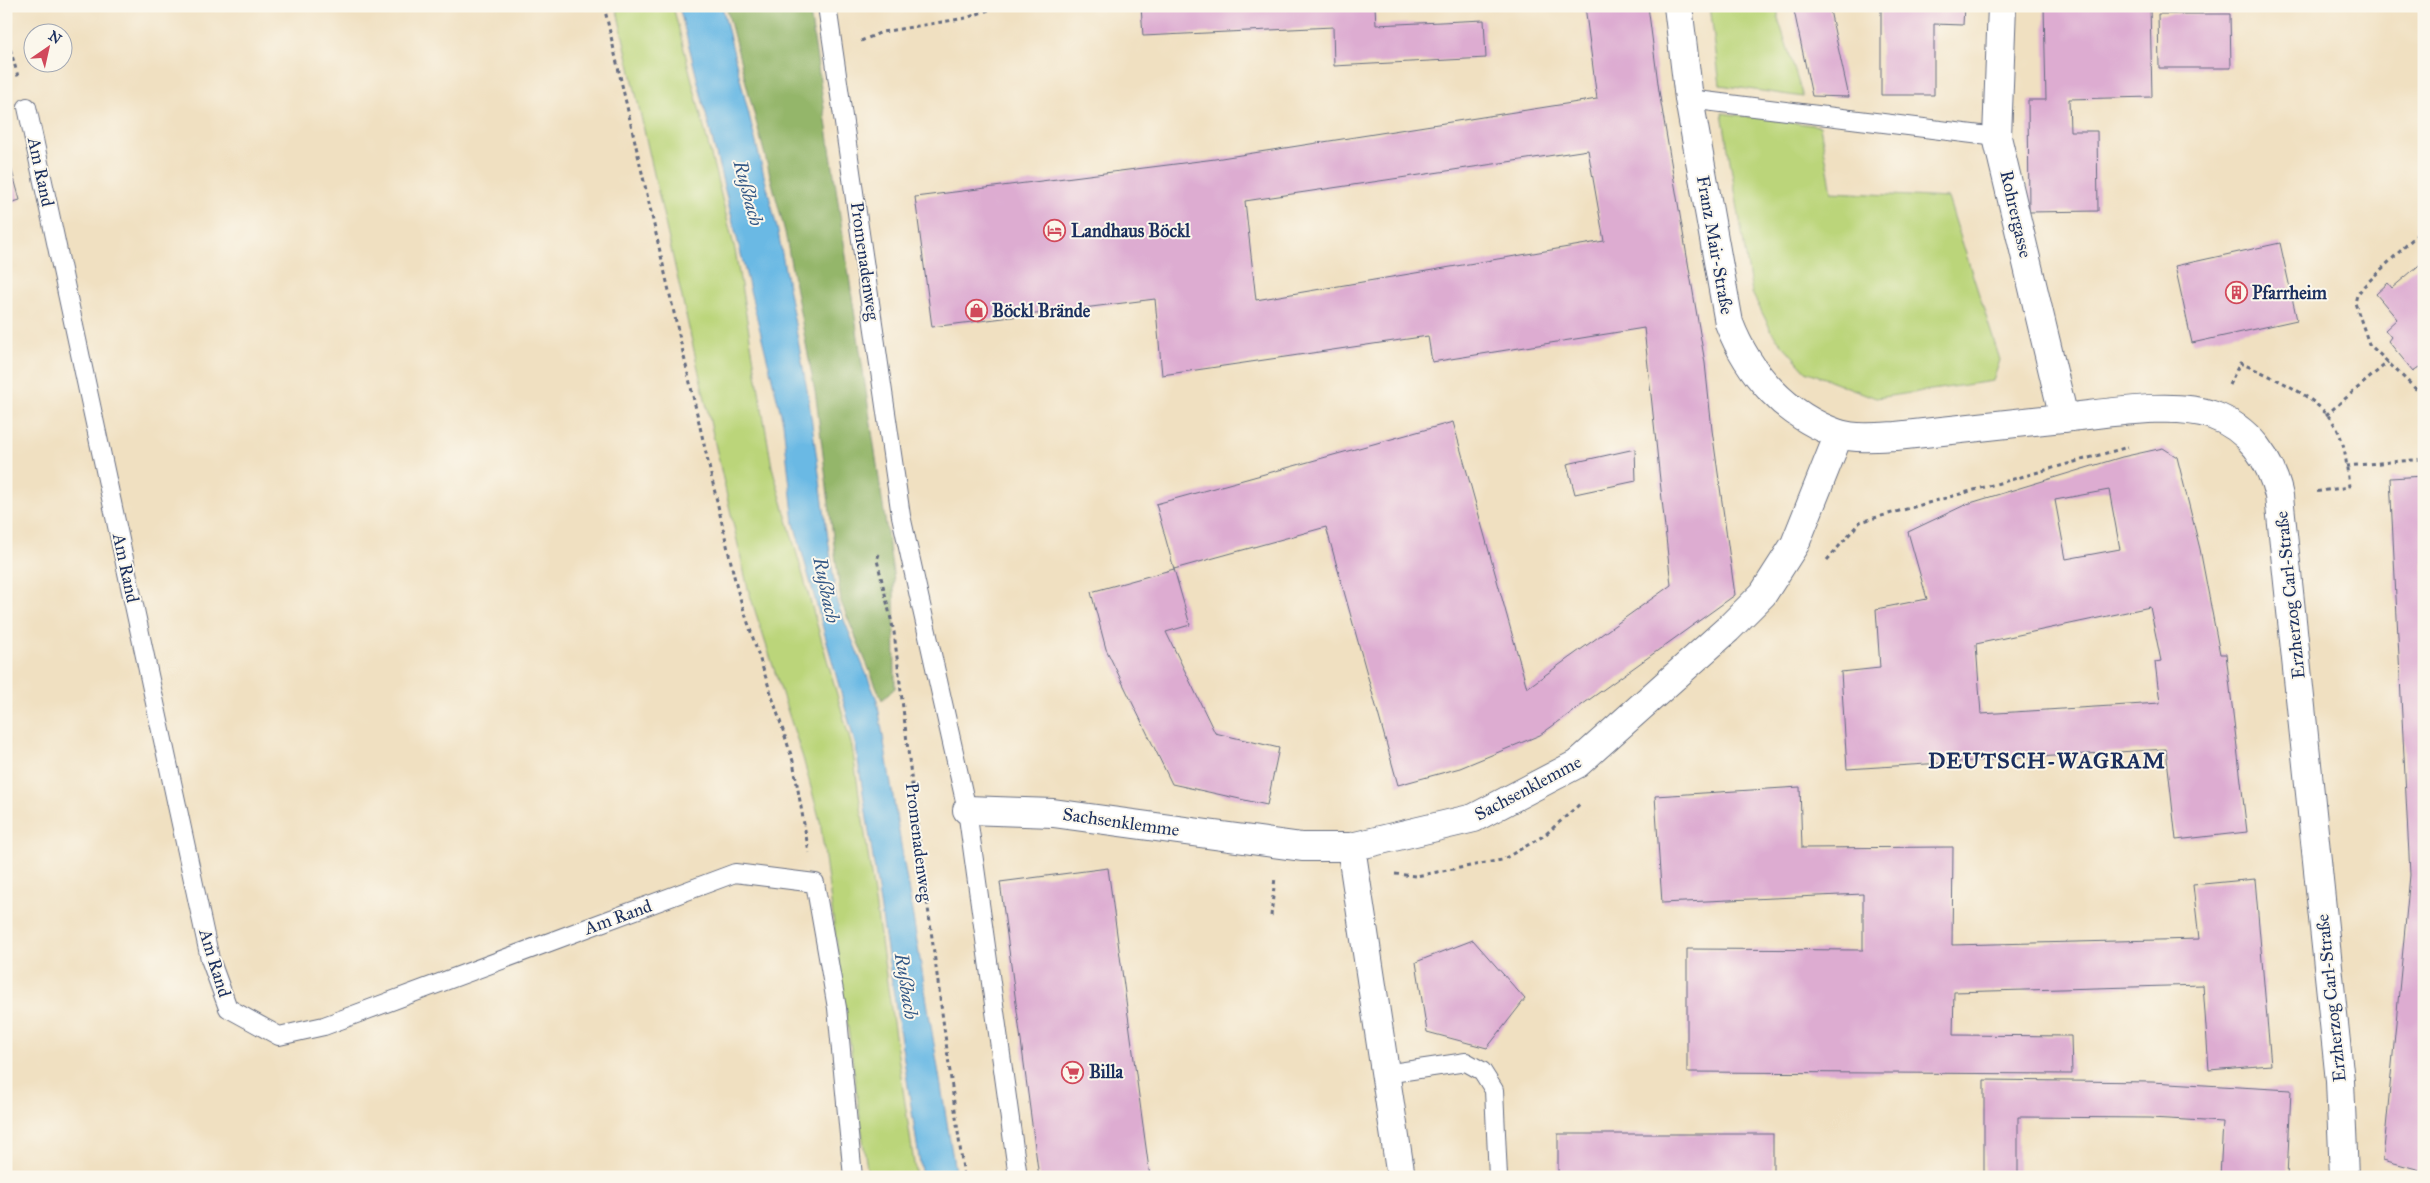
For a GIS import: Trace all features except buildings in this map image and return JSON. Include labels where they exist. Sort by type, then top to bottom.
[{"type":"street","name":"Franz Mair-Straße","points":[[1678,6],[1689,99],[1729,323],[1738,348],[1756,375],[1778,399],[1811,421],[1839,434]]},
{"type":"street","name":"Rohrergasse","points":[[2002,6],[1997,136],[2064,418]]},
{"type":"street","name":"Erzherzog Carl-Straße","points":[[1839,434],[1865,437],[1896,436],[2120,412],[2198,411],[2214,416],[2239,429],[2252,442],[2270,468],[2280,496],[2340,1081],[2344,1177]]},
{"type":"street","name":"Sachsenklemme","points":[[967,810],[1053,813],[1302,847],[1353,858],[1474,818],[1577,764],[1728,629],[1762,594],[1795,544],[1839,434]]},
{"type":"street","points":[[1353,858],[1401,1177]]},
{"type":"lane","name":"Promenadenweg","points":[[828,6],[901,516],[967,810],[1018,1177]]},
{"type":"lane","points":[[1689,99],[1997,136]]},
{"type":"lane","name":"Am Rand","points":[[27,108],[210,959],[228,1008],[279,1036],[324,1026],[735,873],[815,883]]},
{"type":"lane","points":[[815,883],[837,1008],[853,1177]]},
{"type":"lane","points":[[1385,1074],[1466,1062],[1482,1071],[1494,1090],[1498,1177]]},
{"type":"path","points":[[604,6],[737,589],[793,761],[815,883]]},
{"type":"path","points":[[835,54],[882,32],[966,18],[1000,6]]},
{"type":"path","points":[[6,34],[27,108]]},
{"type":"path","points":[[2424,228],[2357,295],[2356,304],[2369,344],[2424,397]]},
{"type":"path","points":[[2326,415],[2388,362]]},
{"type":"path","points":[[2214,416],[2240,363],[2291,385],[2326,415],[2339,433],[2349,487],[2280,496]]},
{"type":"path","points":[[1823,565],[1860,522],[2138,444]]},
{"type":"path","points":[[2346,466],[2424,459]]},
{"type":"path","name":"Promenadenweg","points":[[901,516],[885,534],[877,560],[894,632],[916,818],[964,1177]]},
{"type":"path","points":[[1353,858],[1416,876],[1502,860],[1545,834],[1584,799]]},
{"type":"path","points":[[1271,916],[1276,871]]},
{"type":"green space","points":[[616,6],[673,6],[735,250],[772,467],[852,747],[916,1177],[868,1177],[820,821],[803,758],[748,589]]},
{"type":"green space","points":[[726,6],[809,6],[894,580],[895,688],[882,700],[841,602],[816,397],[785,232]]},
{"type":"green space","points":[[1710,6],[1778,6],[1778,18],[1803,97],[1720,85]]},
{"type":"green space","points":[[1722,113],[1820,126],[1832,192],[1948,198],[2000,360],[1993,381],[1876,398],[1806,371],[1773,334],[1752,293]]},
{"type":"water","name":"Rußbach","points":[[679,6],[722,6],[778,232],[808,395],[837,603],[877,700],[956,1177],[922,1177],[856,747],[794,523],[783,422]]},
{"type":"place","name":"Landhaus Böckl","points":[[1055,231]]},
{"type":"place","name":"Pfarrheim","points":[[2236,293]]},
{"type":"place","name":"Böckl Brände","points":[[976,311]]},
{"type":"place","name":"Billa","points":[[1073,1072]]},
{"type":"district","name":"DEUTSCH-WAGRAM","points":[[2047,760]]}]
